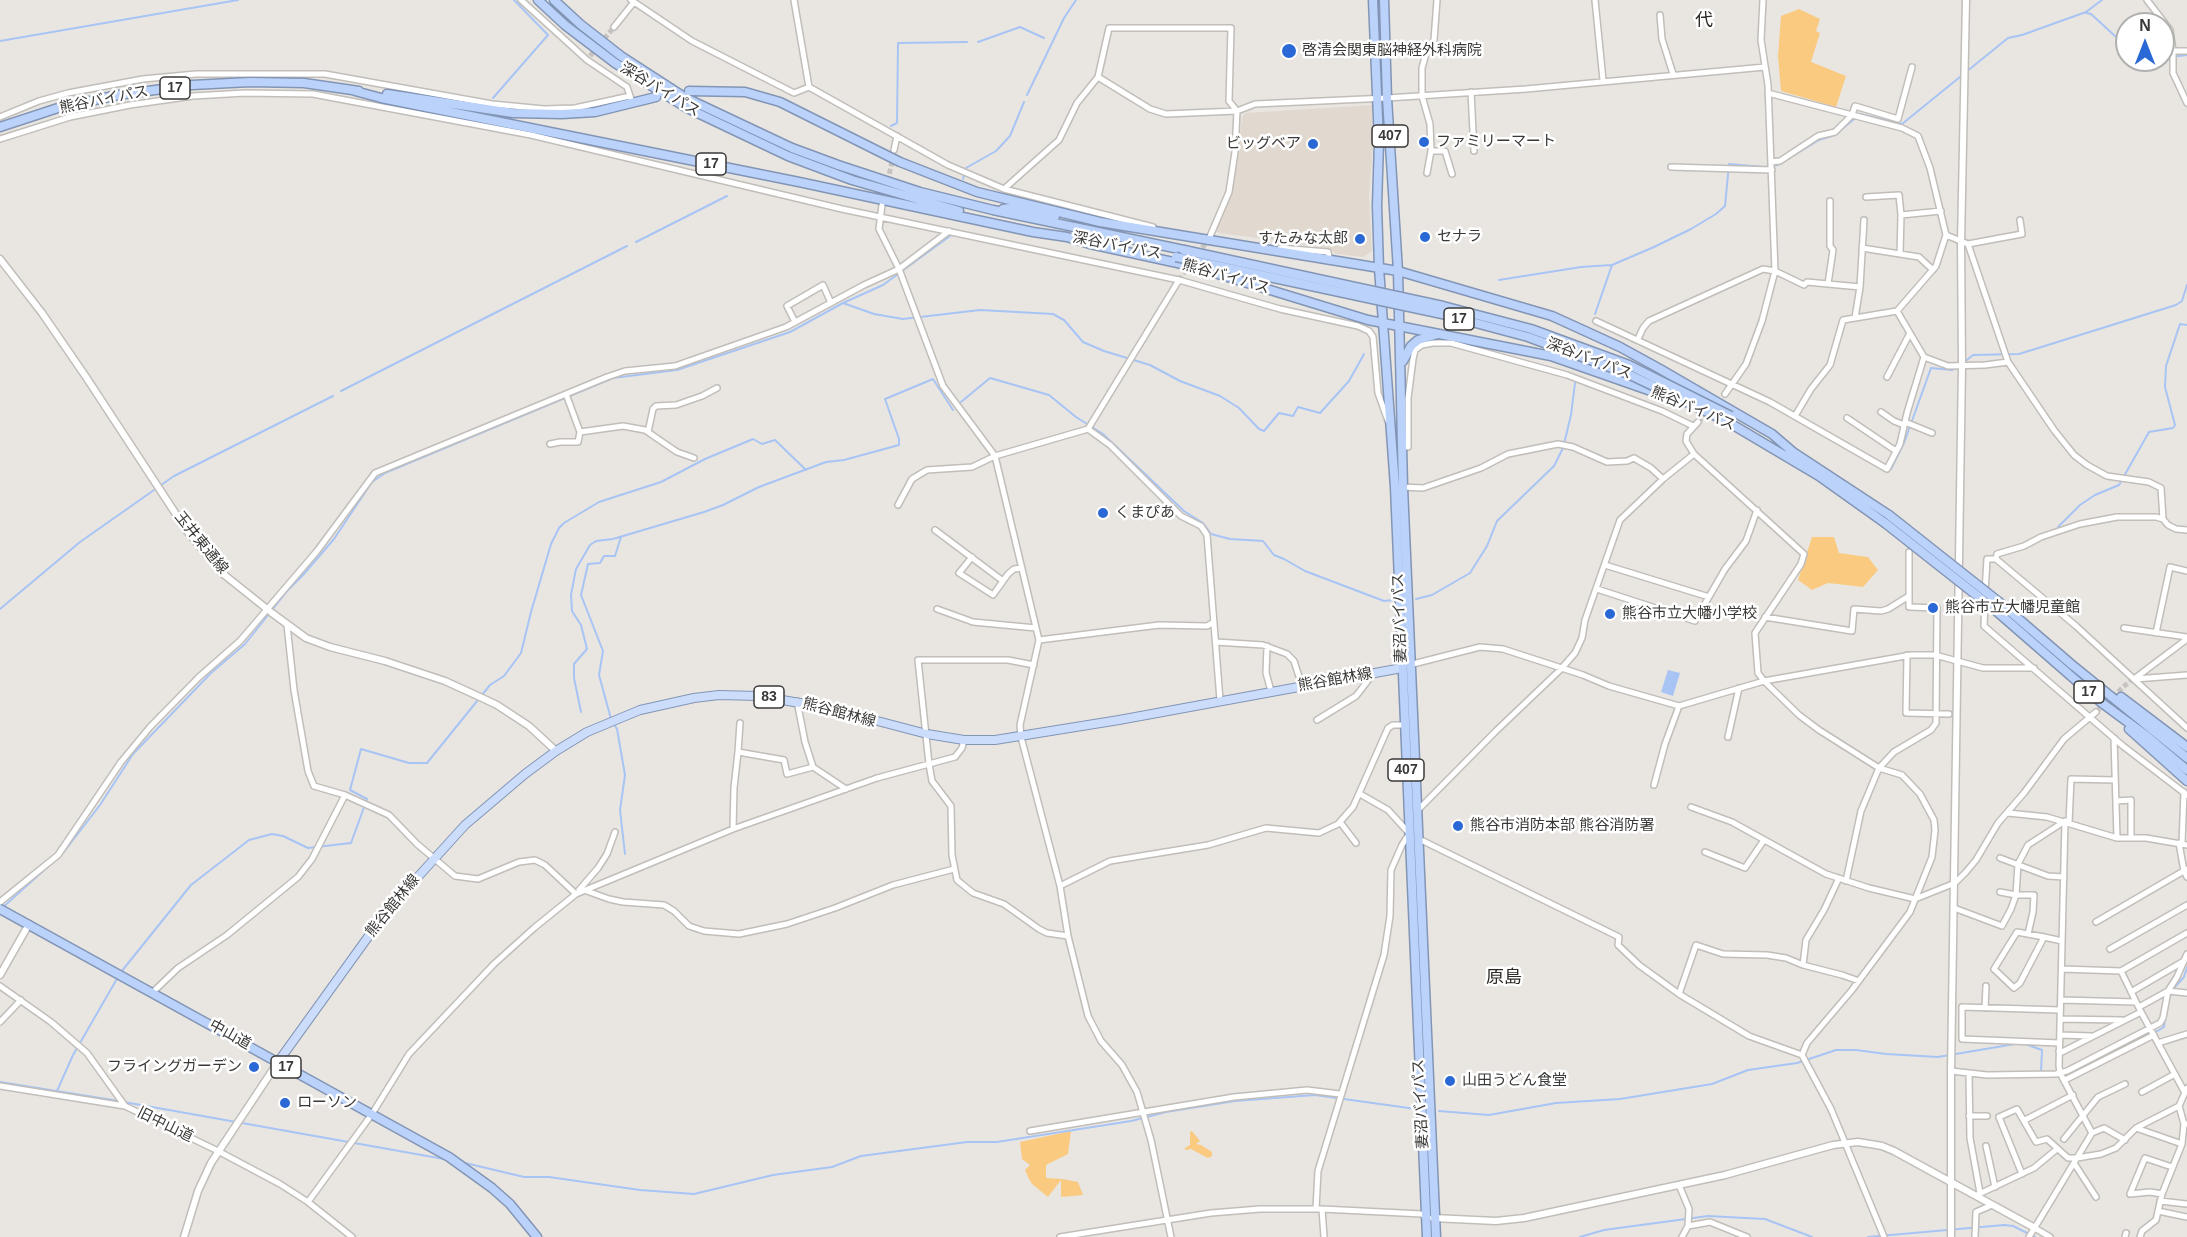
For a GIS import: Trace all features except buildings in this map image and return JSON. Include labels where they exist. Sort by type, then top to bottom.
[{"type":"highway","name":"深谷バイパス","points":[[538,0],[565,25],[624,69],[687,108],[777,152],[852,180],[945,207],[1066,237],[1176,257],[1442,314],[1528,337],[1626,373],[1730,419]]},
{"type":"highway","name":"深谷バイパス","points":[[554,0],[621,56],[686,98],[738,123],[838,165],[920,192],[993,210],[1443,306],[1531,329],[1629,365],[1730,419]]},
{"type":"highway","name":"妻沼バイパス","points":[[1373,0],[1379,141],[1377,206],[1379,268],[1412,663],[1417,811],[1414,830],[1419,839],[1431,1218],[1427,1237]]},
{"type":"highway","name":"妻沼バイパス","points":[[1384,0],[1400,325],[1403,447],[1399,487],[1404,724],[1414,830],[1431,1218],[1436,1237]]},
{"type":"highway","name":"熊谷バイパス","points":[[0,127],[67,106],[118,94],[194,85],[250,82],[304,83],[355,91]]},
{"type":"highway","name":"17","points":[[355,91],[532,132],[811,184],[1033,232],[1066,237]]},
{"type":"highway","name":"17","points":[[355,91],[376,92],[513,113],[595,112],[631,100],[656,98]]},
{"type":"highway","name":"17","points":[[689,91],[745,92],[780,102],[900,162],[977,192],[1100,222],[1398,271],[1552,316],[1620,347],[1772,434],[1793,452]]},
{"type":"highway","name":"17","points":[[993,210],[1010,208],[1080,221],[1100,222]]},
{"type":"highway","name":"熊谷バイパス","points":[[1066,237],[1218,274],[1349,315],[1551,356],[1730,419],[1793,452],[1887,519],[2187,758]]},
{"type":"highway","points":[[1401,365],[1418,340],[1442,333]]},
{"type":"highway","name":"熊谷バイパス","points":[[1730,419],[1887,519]]},
{"type":"highway","name":"熊谷バイパス","points":[[1996,605],[2102,703],[2187,770]]},
{"type":"highway","name":"17","points":[[2071,664],[2123,698],[2187,747]]},
{"type":"highway","name":"17","points":[[2102,703],[2187,781]]},
{"type":"highway","name":"中山道","points":[[2,910],[449,1157],[510,1204],[537,1237]]},
{"type":"main road","name":"熊谷館林線","points":[[279,1062],[370,933],[405,889],[465,825],[556,751],[587,732],[640,710],[694,698],[736,695],[797,701],[927,734],[964,740],[995,740],[1402,668]]},
{"type":"street","points":[[521,0],[588,58],[627,87],[631,100]]},
{"type":"street","points":[[794,0],[809,87]]},
{"type":"street","points":[[1427,173],[1431,151],[1430,124],[1422,96],[1423,62],[1434,40],[1437,0]]},
{"type":"street","points":[[1595,0],[1603,80]]},
{"type":"street","points":[[1725,394],[1746,364],[1762,321],[1775,271],[1768,93],[1761,40],[1763,0]]},
{"type":"street","points":[[1951,1236],[1961,242],[1966,0]]},
{"type":"street","points":[[2147,0],[2156,12]]},
{"type":"street","points":[[614,27],[632,1],[692,41],[794,93],[809,87]]},
{"type":"street","points":[[1660,15],[1662,39],[1673,74]]},
{"type":"street","points":[[809,87],[961,170],[1004,189],[1207,241],[1229,192],[1235,152],[1237,111],[1229,101],[1231,28],[1110,28],[1098,77],[1077,103],[1059,140],[1004,189]]},
{"type":"street","points":[[1098,77],[1150,109],[1166,114],[1237,111],[1255,104],[1526,89],[1603,80],[1765,67]]},
{"type":"street","points":[[1771,162],[1780,161],[1818,136],[1835,132],[1852,115],[1855,106],[1898,119],[1912,67]]},
{"type":"street","points":[[2173,72],[2187,103]]},
{"type":"street","points":[[193,96],[196,74]]},
{"type":"street","points":[[0,117],[39,101],[64,94],[143,79],[196,74],[325,74],[543,111]]},
{"type":"street","points":[[1471,92],[1474,152]]},
{"type":"street","points":[[0,139],[70,117],[130,105],[193,96],[245,93],[313,94],[532,132],[879,217],[1179,280],[1280,309],[1358,326],[1369,330],[1374,337],[1378,393],[1391,428]]},
{"type":"street","points":[[1768,93],[1902,128],[1918,136],[1930,168],[1946,235],[1933,270],[1897,311],[1843,320],[1830,365],[1811,389],[1795,416]]},
{"type":"street","points":[[64,94],[70,117]]},
{"type":"street","points":[[894,150],[897,136]]},
{"type":"street","points":[[1431,151],[1445,152],[1452,174]]},
{"type":"street","points":[[1671,167],[1772,170]]},
{"type":"street","points":[[1866,197],[1899,195],[1900,254]]},
{"type":"street","points":[[1828,284],[1833,250],[1830,246],[1830,201]]},
{"type":"street","points":[[882,205],[879,229],[899,269],[943,386],[995,456],[1039,640],[1020,725],[1021,737],[1060,886],[1068,936],[1088,1016],[1101,1041],[1122,1065],[1137,1092],[1172,1237]]},
{"type":"street","points":[[1901,215],[1941,211]]},
{"type":"street","points":[[1855,318],[1860,287],[1864,220]]},
{"type":"street","points":[[1946,235],[1968,244],[2022,234],[2020,220]]},
{"type":"street","points":[[0,902],[58,855],[122,762],[150,727],[268,611],[317,551],[375,473],[626,371],[675,366],[786,327],[899,269],[950,231]]},
{"type":"street","points":[[1968,244],[2007,360],[2054,430],[2074,454],[2097,471],[2107,476],[2149,482],[2161,488],[2163,519],[2176,529],[2187,530]]},
{"type":"street","points":[[1862,248],[1919,257],[1933,270]]},
{"type":"street","name":"玉井東通線","points":[[0,259],[55,332],[187,531],[222,573],[268,611],[306,638],[446,681],[497,705],[529,726],[556,751]]},
{"type":"street","points":[[1638,339],[1642,327],[1649,321],[1761,270],[1775,271],[1804,285],[1807,282],[1860,287]]},
{"type":"street","points":[[898,505],[912,479],[927,470],[972,467],[995,456],[1089,428],[1179,280]]},
{"type":"street","points":[[795,322],[787,306],[823,285],[831,303]]},
{"type":"street","points":[[1897,311],[1924,357],[1953,366],[2007,360]]},
{"type":"street","points":[[1596,321],[1638,339],[1795,416],[1887,469],[1896,451],[1924,357]]},
{"type":"street","points":[[1887,377],[1910,333]]},
{"type":"street","points":[[1403,447],[1408,447],[1408,398],[1415,350],[1422,345],[1451,343],[1567,375],[1695,424],[1686,434],[1686,441],[1694,454],[1804,554],[1801,564],[1755,633],[1758,672],[1764,681],[1799,715],[1879,768],[1902,775],[1920,794],[1934,820],[1935,836],[1932,857],[1910,912],[1858,981],[1809,1040],[1802,1057]]},
{"type":"street","points":[[648,432],[653,409],[656,406],[676,405],[717,388]]},
{"type":"street","points":[[550,444],[578,442],[580,432],[566,394]]},
{"type":"street","points":[[1881,412],[1932,433]]},
{"type":"street","points":[[1847,418],[1896,451]]},
{"type":"street","points":[[580,432],[622,426],[648,432],[677,452],[694,458]]},
{"type":"street","points":[[1089,428],[1110,445],[1181,516],[1201,526],[1207,536],[1220,700]]},
{"type":"street","points":[[1399,487],[1423,488],[1481,468],[1508,454],[1560,445],[1607,462],[1627,461],[1634,458],[1651,468],[1663,479]]},
{"type":"street","points":[[1417,811],[1575,653],[1582,638],[1585,620],[1620,520],[1663,479],[1694,454]]},
{"type":"street","points":[[1597,589],[1695,621],[1725,569],[1746,541],[1757,510]]},
{"type":"street","points":[[1996,559],[1997,554],[2080,524],[2138,515],[2163,519]]},
{"type":"street","points":[[935,530],[1003,581]]},
{"type":"street","points":[[1846,881],[1861,811],[1879,768],[1894,752],[1931,730],[1936,723],[1937,608],[1910,608],[1909,552]]},
{"type":"street","points":[[972,556],[959,573],[993,595],[1014,569],[1022,568]]},
{"type":"street","points":[[2096,922],[2186,873],[2183,844],[2185,793],[2114,738],[2093,714],[1984,626],[1986,559],[1996,559],[2187,728]]},
{"type":"street","points":[[1605,565],[1709,597]]},
{"type":"street","points":[[2156,633],[2170,567],[2187,571]]},
{"type":"street","points":[[1765,617],[1852,631],[1854,609],[1881,611],[1909,596]]},
{"type":"street","points":[[937,609],[973,622],[1036,628]]},
{"type":"street","points":[[1039,640],[1159,626],[1207,626],[1214,622]]},
{"type":"street","points":[[287,625],[294,690],[308,771],[314,786],[345,795],[389,815],[455,876],[478,879],[519,861],[535,860],[545,865],[576,894]]},
{"type":"street","points":[[2124,628],[2187,638]]},
{"type":"street","points":[[2133,679],[2187,638]]},
{"type":"street","points":[[1216,642],[1267,646],[1287,654],[1294,661],[1302,686]]},
{"type":"street","points":[[1267,646],[1266,673],[1271,691]]},
{"type":"street","points":[[1402,668],[1412,663],[1480,647],[1503,649],[1619,689],[1679,706],[1764,681],[1908,656],[1935,655],[1983,668],[2034,668]]},
{"type":"street","points":[[1908,656],[1906,713],[1949,714]]},
{"type":"street","points":[[1034,665],[1008,660],[918,660],[929,764],[932,781],[951,806],[952,855],[957,880],[972,893],[1004,904],[1047,933],[1068,936]]},
{"type":"street","points":[[1317,720],[1356,696],[1374,673]]},
{"type":"street","points":[[2133,679],[2187,675]]},
{"type":"street","points":[[1728,737],[1739,688]]},
{"type":"street","points":[[797,701],[805,742],[813,767],[846,789]]},
{"type":"street","points":[[1654,785],[1665,744],[1679,706]]},
{"type":"street","points":[[1691,807],[1732,822],[1826,874],[1915,899],[1955,883],[1976,860],[1998,823],[2064,739],[2093,714]]},
{"type":"street","points":[[733,829],[740,723]]},
{"type":"street","points":[[1060,886],[1110,861],[1208,845],[1266,828],[1319,833],[1340,822],[1353,807],[1388,728],[1404,724]]},
{"type":"street","points":[[2114,738],[2117,838]]},
{"type":"street","points":[[576,894],[733,829],[877,778],[955,757],[962,748],[964,740]]},
{"type":"street","points":[[738,752],[784,760],[787,774],[813,767]]},
{"type":"street","points":[[2092,1133],[2084,1114],[2060,1073],[2061,969],[2067,822],[2071,779],[2115,780]]},
{"type":"street","points":[[1324,1237],[1319,1209],[1318,1171],[1384,955],[1390,916],[1392,870],[1402,845],[1414,830],[1388,810],[1360,794]]},
{"type":"street","points":[[152,993],[178,968],[227,935],[298,877],[312,859],[345,795]]},
{"type":"street","points":[[2116,801],[2131,800],[2131,838]]},
{"type":"street","points":[[2008,813],[2067,822],[2117,838],[2146,838],[2183,844]]},
{"type":"street","points":[[1340,822],[1356,843]]},
{"type":"street","points":[[1954,908],[2002,926],[2016,895],[2018,864],[2028,845],[2067,822]]},
{"type":"street","points":[[308,1202],[372,1114],[409,1054],[494,964],[576,894],[607,854],[615,832]]},
{"type":"street","points":[[1419,839],[1619,937],[1618,945],[1679,994],[1749,1036],[1802,1057],[1822,1090],[1883,1234]]},
{"type":"street","points":[[1705,852],[1745,868],[1764,840]]},
{"type":"street","points":[[2000,858],[2048,876],[2064,877]]},
{"type":"street","points":[[584,890],[622,902],[664,904],[689,926],[704,931],[739,934],[787,924],[893,885],[954,869]]},
{"type":"street","points":[[1803,965],[1806,940],[1839,878]]},
{"type":"street","points":[[2000,892],[2034,895],[2028,934]]},
{"type":"street","points":[[2110,949],[2187,905]]},
{"type":"street","points":[[0,975],[29,924]]},
{"type":"street","points":[[2044,937],[2020,983],[2014,988],[1994,969],[2017,932],[2044,937],[2062,941]]},
{"type":"street","points":[[2061,969],[2121,970],[2187,933]]},
{"type":"street","points":[[1679,994],[1696,945],[1723,954],[1786,958],[1858,981]]},
{"type":"street","points":[[2065,1080],[2152,1032],[2163,1018],[2169,991],[2187,954]]},
{"type":"street","points":[[2131,992],[2184,961]]},
{"type":"street","points":[[2022,1174],[1999,1117],[2017,1109],[2036,1142],[2047,1139],[2068,1158],[2075,1160],[2116,1148],[2136,1128],[2179,1106],[2186,1090],[2152,1032],[2121,970]]},
{"type":"street","name":"旧中山道","points":[[0,986],[51,1022],[82,1048],[125,1105],[218,1151],[308,1202],[352,1237]]},
{"type":"street","points":[[1985,1008],[1986,986]]},
{"type":"street","points":[[2059,1051],[2062,1052],[2124,1020],[2139,1007],[2169,991],[2187,993]]},
{"type":"street","points":[[0,1022],[21,1000]]},
{"type":"street","points":[[2061,1000],[2139,1007]]},
{"type":"street","points":[[2059,1043],[1962,1039],[1962,1007],[2061,1010]]},
{"type":"street","points":[[2060,1019],[2124,1020]]},
{"type":"street","points":[[1952,1071],[1987,1075],[2060,1073],[2152,1032]]},
{"type":"street","points":[[2158,1043],[2187,1034]]},
{"type":"street","points":[[2060,1035],[2092,1036]]},
{"type":"street","points":[[184,1237],[198,1191],[218,1151],[279,1062]]},
{"type":"street","points":[[1969,1073],[1970,1138],[1978,1194]]},
{"type":"street","points":[[2142,1092],[2175,1074]]},
{"type":"street","points":[[2064,1139],[2098,1097],[2125,1084]]},
{"type":"street","points":[[1,1087],[125,1105]]},
{"type":"street","points":[[1030,1131],[1234,1097],[1307,1090],[1339,1098]]},
{"type":"street","points":[[2025,1120],[2073,1095]]},
{"type":"street","points":[[2141,1237],[2142,1232],[2156,1220],[2162,1194],[2182,1144],[2186,1124],[2179,1106]]},
{"type":"street","points":[[1969,1116],[1987,1116]]},
{"type":"street","points":[[2032,1232],[2092,1133],[2104,1128],[2125,1140]]},
{"type":"street","points":[[2136,1128],[2182,1144]]},
{"type":"street","points":[[1060,1237],[1167,1219],[1260,1209],[1319,1209],[1422,1214],[1431,1218],[1497,1221],[1524,1218],[1679,1185],[1845,1143],[1869,1143],[1894,1151],[1952,1184],[1978,1194],[2032,1232],[2050,1237]]},
{"type":"street","points":[[1986,1146],[1995,1187]]},
{"type":"street","points":[[1978,1194],[2034,1168],[2057,1149]]},
{"type":"street","points":[[2162,1194],[2150,1192],[2130,1194],[2145,1158],[2172,1167]]},
{"type":"street","points":[[2075,1160],[2096,1197]]},
{"type":"street","points":[[1679,1185],[1689,1209],[1688,1225],[1682,1237]]},
{"type":"street","points":[[2160,1201],[2187,1203]]},
{"type":"street","points":[[1975,1235],[1976,1212],[1992,1205]]},
{"type":"street","points":[[2158,1211],[2187,1217]]},
{"type":"street","points":[[1688,1225],[1710,1222],[1747,1237]]},
{"type":"street","points":[[339,1237],[346,1232]]},
{"type":"shaded area","points":[[1799,9],[1820,19],[1816,31],[1820,33],[1811,62],[1846,76],[1836,107],[1781,91],[1778,56],[1781,16]]},
{"type":"shaded area","points":[[1372,105],[1373,147],[1369,196],[1372,251],[1363,257],[1336,254],[1329,248],[1220,233],[1214,230],[1233,188],[1242,118],[1245,113]]},
{"type":"shaded area","points":[[1812,537],[1834,537],[1839,553],[1868,557],[1878,570],[1863,587],[1828,583],[1812,590],[1798,580]]},
{"type":"shaded area","points":[[1071,1131],[1068,1154],[1046,1165],[1046,1178],[1078,1182],[1083,1195],[1061,1197],[1061,1180],[1048,1197],[1029,1179],[1025,1170],[1030,1165],[1022,1159],[1020,1142]]},
{"type":"shaded area","points":[[1192,1131],[1200,1141],[1196,1144],[1212,1152],[1212,1156],[1208,1158],[1191,1149],[1185,1150],[1190,1145],[1190,1132]]},
{"type":"water","points":[[1668,670],[1680,673],[1673,696],[1661,692]]},
{"type":"waterway","points":[[0,41],[238,0]]},
{"type":"waterway","points":[[493,98],[548,35],[514,0]]},
{"type":"waterway","points":[[1027,95],[1064,18],[1076,0]]},
{"type":"waterway","points":[[1499,280],[1581,267],[1612,265],[1654,247],[1691,229],[1725,206],[1729,164],[1764,167],[1778,165],[1819,140],[1835,135],[1860,114],[1902,124],[2008,38],[2086,12],[2102,0]]},
{"type":"waterway","points":[[2086,13],[2091,14],[2115,36]]},
{"type":"waterway","points":[[978,42],[1020,27],[1044,38]]},
{"type":"waterway","points":[[891,126],[897,123],[898,43],[967,42]]},
{"type":"waterway","points":[[2175,56],[2187,55]]},
{"type":"waterway","points":[[963,179],[966,168],[996,151],[1010,136],[1024,102]]},
{"type":"waterway","points":[[636,242],[727,196]]},
{"type":"waterway","points":[[2,908],[63,853],[100,805],[133,754],[211,673],[245,644],[288,590],[334,539],[372,482],[385,473],[613,378],[677,370],[790,332],[843,303],[883,285],[950,236]]},
{"type":"waterway","points":[[341,391],[627,246]]},
{"type":"waterway","points":[[1595,314],[1612,265]]},
{"type":"waterway","points":[[1963,363],[1973,355],[2019,354],[2176,305],[2182,301],[2187,285]]},
{"type":"waterway","points":[[843,303],[874,314],[903,319],[980,310],[1053,314],[1064,320],[1083,342],[1150,365],[1180,381],[1220,396],[1239,408],[1259,429],[1264,431],[1279,413],[1293,416],[1298,407],[1320,413],[1349,381],[1364,354]]},
{"type":"waterway","points":[[2058,527],[2080,505],[2095,495],[2119,485],[2149,432],[2173,428],[2175,425],[2165,387],[2166,366],[2180,324],[2187,325]]},
{"type":"waterway","points":[[1891,469],[1904,443],[1931,368],[1952,370],[1956,368]]},
{"type":"waterway","points":[[961,402],[990,378],[1049,395],[1076,417],[1103,434],[1184,511],[1203,523],[1211,534],[1230,539],[1263,541],[1274,555],[1305,571],[1384,601],[1393,600]]},
{"type":"waterway","points":[[581,712],[574,678],[574,664],[587,649],[581,625],[572,611],[571,595],[576,569],[590,545],[596,541],[613,539],[704,512],[759,487],[826,462],[844,460],[899,445],[885,399],[933,379],[953,410]]},
{"type":"waterway","points":[[1416,599],[1432,595],[1470,573],[1487,546],[1497,521],[1554,466],[1563,448],[1571,415],[1575,383]]},
{"type":"waterway","points":[[0,609],[80,542],[174,476],[333,396]]},
{"type":"waterway","points":[[121,972],[191,885],[249,840],[272,834],[283,836],[308,848],[351,843],[367,799],[350,790],[361,749],[409,763],[427,763],[490,685],[504,676],[521,653],[551,544],[564,523],[599,502],[661,482],[705,459],[753,439],[762,444],[775,440],[806,470]]},
{"type":"waterway","points":[[611,719],[599,675],[603,651],[581,595],[588,564],[600,563],[604,556],[615,556],[621,537]]},
{"type":"waterway","points":[[614,724],[617,729],[625,775],[620,810],[625,854]]},
{"type":"waterway","points":[[2169,998],[2184,977],[2187,967]]},
{"type":"waterway","points":[[57,1091],[73,1055],[118,977]]},
{"type":"waterway","points":[[2154,1033],[2164,1027],[2165,1018]]},
{"type":"waterway","points":[[2119,1050],[2138,1040]]},
{"type":"waterway","points":[[1439,1111],[1489,1115],[1556,1103],[1620,1099],[1712,1084],[1748,1070],[1797,1063],[1836,1050],[1938,1057],[2025,1044],[2042,1050],[2041,1073]]},
{"type":"waterway","points":[[2067,1074],[2108,1055]]},
{"type":"waterway","points":[[0,1082],[119,1101]]},
{"type":"waterway","points":[[461,1162],[524,1177],[549,1177],[640,1190],[694,1194],[773,1175],[832,1167],[861,1156],[967,1142],[997,1142],[1131,1121],[1166,1112],[1235,1101],[1315,1095],[1416,1109]]},
{"type":"waterway","points":[[124,1102],[444,1159]]},
{"type":"waterway","points":[[1580,1237],[1604,1230],[1708,1216],[1765,1219],[1812,1237]]},
{"type":"waterway","points":[[1868,1237],[2004,1225],[2013,1226],[2035,1237]]},
{"type":"tunnel","points":[[590,56],[614,27]]},
{"type":"tunnel","points":[[883,203],[893,157]]},
{"type":"tunnel","points":[[1198,254],[1207,241]]},
{"type":"tunnel","points":[[1179,280],[1190,264]]},
{"type":"tunnel","points":[[1698,422],[1709,410]]},
{"type":"tunnel","points":[[2096,712],[2131,680]]},
{"type":"place","name":"啓清会関東脳神経外科病院","points":[[1289,51]]},
{"type":"place","name":"ファミリーマート","points":[[1424,142]]},
{"type":"place","name":"ビッグベア","points":[[1313,144]]},
{"type":"place","name":"セナラ","points":[[1425,237]]},
{"type":"place","name":"すたみな太郎","points":[[1360,239]]},
{"type":"place","name":"くまぴあ","points":[[1103,513]]},
{"type":"place","name":"熊谷市立大幡児童館","points":[[1933,608]]},
{"type":"place","name":"熊谷市立大幡小学校","points":[[1610,614]]},
{"type":"place","name":"熊谷市消防本部 熊谷消防署","points":[[1458,826]]},
{"type":"place","name":"フライングガーデン","points":[[254,1067]]},
{"type":"place","name":"山田うどん食堂","points":[[1450,1081]]},
{"type":"place","name":"ローソン","points":[[285,1103]]},
{"type":"district","name":"代","points":[[1704,21]]},
{"type":"district","name":"原島","points":[[1504,978]]}]
